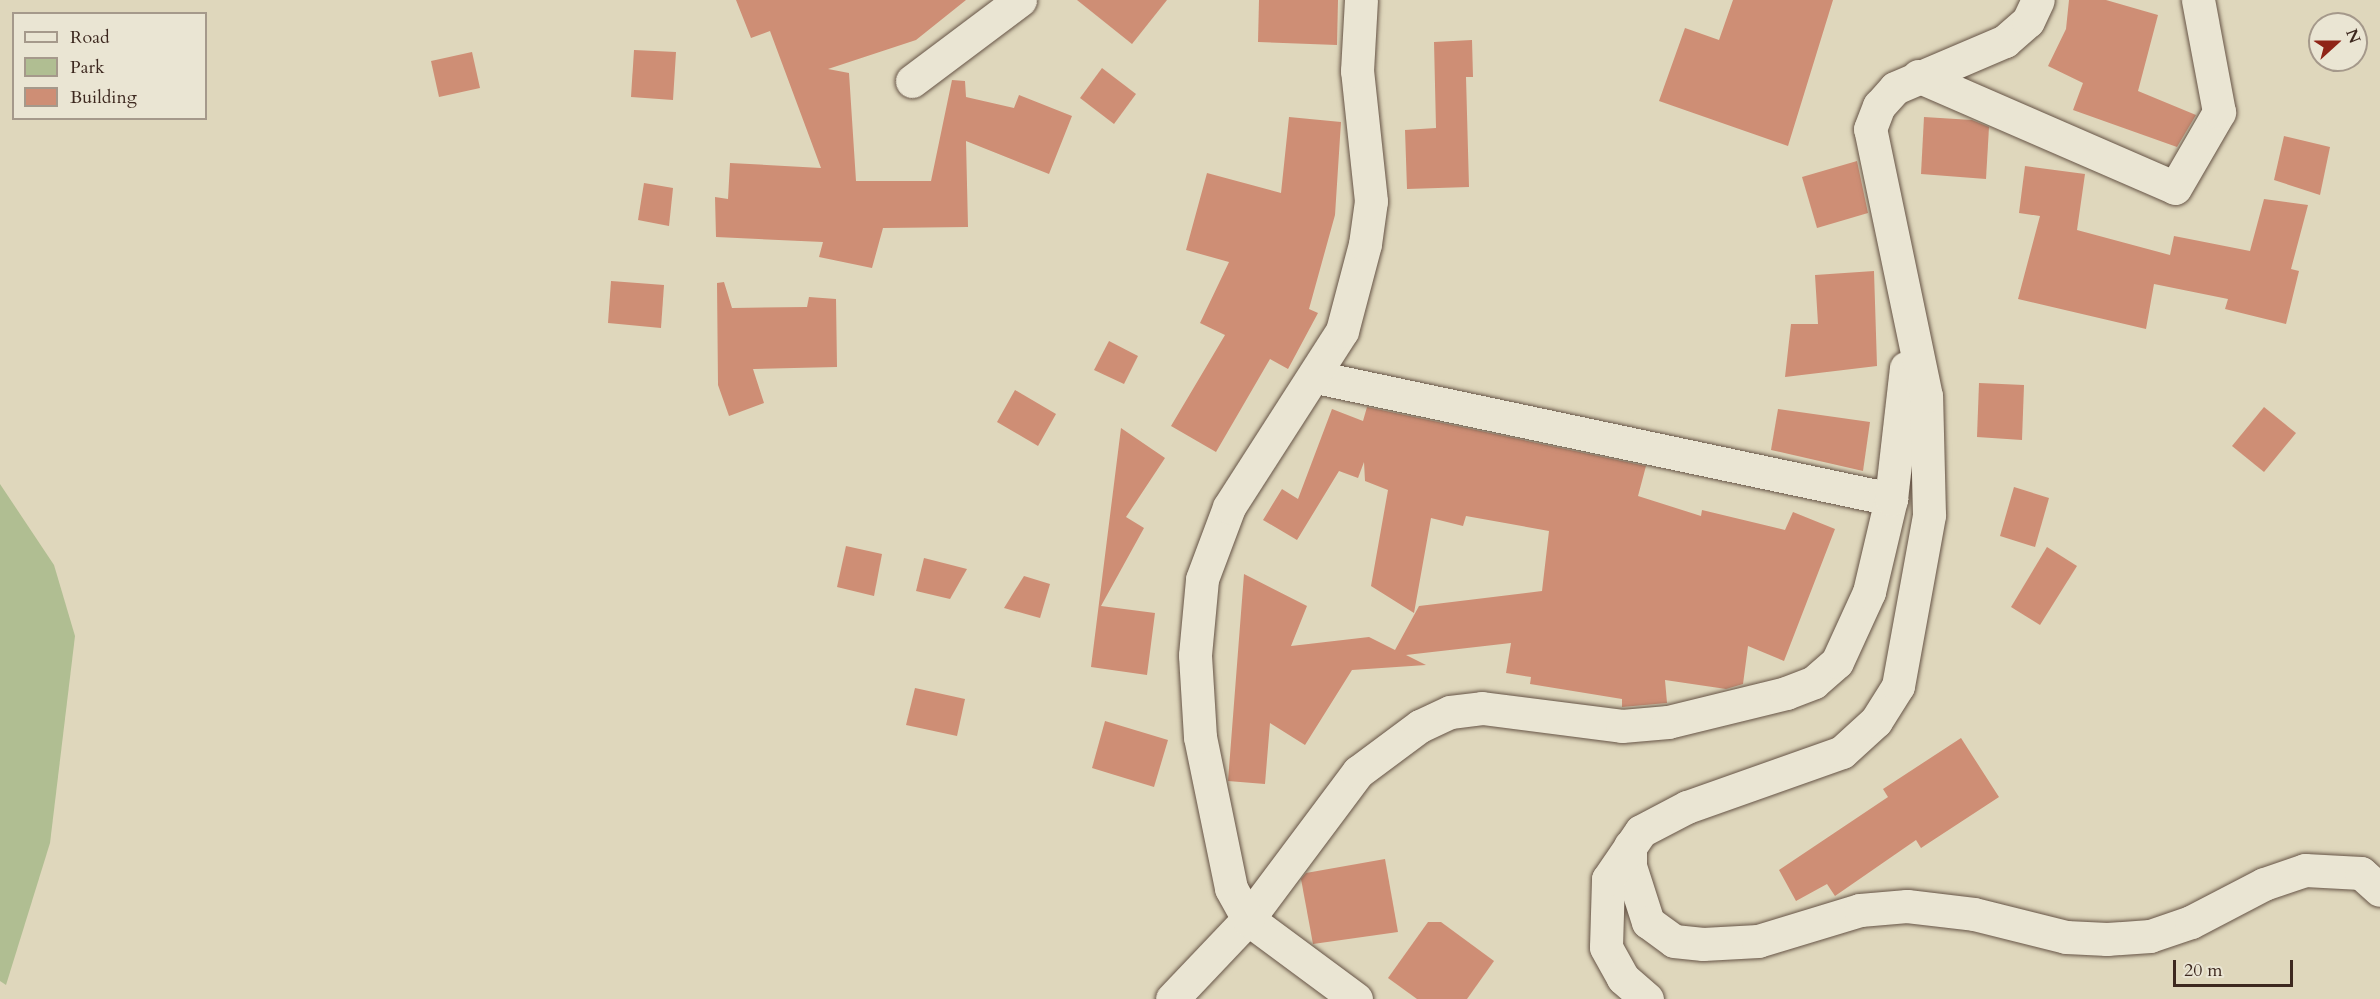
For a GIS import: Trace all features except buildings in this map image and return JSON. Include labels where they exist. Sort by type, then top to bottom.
[{"type":"street","points":[[912,81],[1020,0]]},
{"type":"street","points":[[1356,999],[1248,919],[1231,888],[1218,842],[1200,737],[1195,655],[1202,579],[1229,507],[1316,377],[1342,331],[1371,201],[1357,71],[1360,0]]},
{"type":"street","points":[[1647,999],[1623,978],[1606,947],[1608,879],[1641,831],[1687,807],[1842,752],[1876,721],[1898,686],[1909,646],[1929,515],[1926,396],[1870,129],[1879,106],[1918,76],[1979,56],[2005,40],[2028,21],[2038,0]]},
{"type":"street","points":[[1918,76],[2175,188],[2219,112],[2198,0]]},
{"type":"street","points":[[1172,999],[1248,919],[1358,772],[1389,745],[1450,712],[1482,708],[1622,726],[1668,722],[1739,709],[1814,682],[1836,662],[1854,631],[1869,592],[1892,500],[1905,403],[1905,292]]},
{"type":"street","points":[[1316,377],[1892,500]]},
{"type":"street","points":[[1630,846],[1630,866],[1648,922],[1674,941],[1703,944],[1758,941],[1860,910],[1906,906],[1974,914],[2066,937],[2128,937],[2190,922],[2264,884],[2305,870],[2361,873],[2380,890]]},
{"type":"green space","points":[[0,484],[54,565],[75,636],[50,843],[6,985],[0,981]]}]
